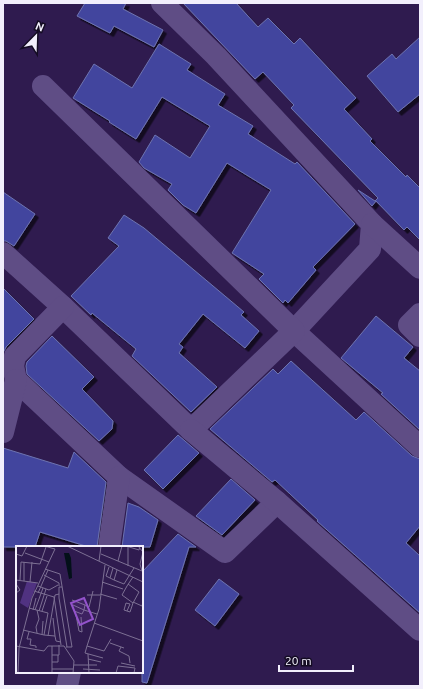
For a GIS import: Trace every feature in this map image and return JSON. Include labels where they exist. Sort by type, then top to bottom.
[{"type":"street","points":[[162,3],[216,56],[372,224],[420,268]]},
{"type":"street","points":[[43,86],[294,331],[420,447]]},
{"type":"street","points":[[191,430],[294,331],[370,249],[372,224]]},
{"type":"street","points":[[3,253],[63,307],[191,430],[277,502],[420,630]]},
{"type":"street","points":[[3,432],[16,380],[13,366],[15,356],[63,307]]},
{"type":"street","points":[[420,314],[408,325],[420,336]]},
{"type":"street","points":[[16,380],[119,477],[225,552],[277,502]]},
{"type":"street","points":[[108,546],[119,477]]},
{"type":"street","points":[[67,686],[70,673]]},
{"type":"building","points":[[85,3],[126,3],[123,9],[163,30],[154,47],[114,26],[110,33],[77,16]]},
{"type":"building","points":[[183,3],[236,3],[258,27],[268,18],[294,44],[300,38],[356,98],[344,109],[372,139],[370,141],[406,177],[407,175],[420,188],[420,240],[407,227],[404,230],[376,201],[372,206],[358,190],[375,201],[378,198],[291,108],[294,105],[263,72],[255,79]]},
{"type":"building","points":[[420,37],[420,94],[398,112],[367,76],[392,54],[396,59]]},
{"type":"building","points":[[159,44],[191,64],[187,70],[225,94],[218,105],[253,126],[248,134],[295,164],[297,162],[355,224],[313,267],[316,270],[288,303],[285,300],[283,303],[259,279],[264,274],[232,253],[271,190],[227,163],[196,213],[183,205],[168,190],[172,184],[144,168],[139,162],[155,135],[190,158],[210,126],[162,97],[136,139],[73,98],[94,64],[132,88]]},
{"type":"building","points":[[3,192],[35,214],[14,246],[6,241],[3,241]]},
{"type":"building","points":[[124,215],[144,228],[244,312],[241,315],[259,331],[245,348],[203,314],[179,344],[183,347],[179,353],[217,387],[191,412],[132,356],[136,349],[92,313],[91,315],[71,296],[119,246],[108,238]]},
{"type":"building","points":[[3,288],[34,319],[6,347],[3,353]]},
{"type":"building","points":[[376,316],[413,347],[404,358],[420,371],[420,430],[381,394],[383,393],[341,358]]},
{"type":"building","points":[[52,336],[94,377],[82,389],[113,421],[112,429],[99,441],[27,374],[27,362]]},
{"type":"building","points":[[291,361],[356,420],[364,412],[412,456],[420,459],[420,526],[406,543],[420,556],[420,613],[317,521],[318,520],[275,480],[272,482],[210,429],[273,369],[278,374]]},
{"type":"building","points":[[178,435],[199,453],[163,489],[144,470]]},
{"type":"building","points":[[3,448],[68,468],[74,452],[106,482],[97,546],[86,546],[40,532],[35,546],[3,547]]},
{"type":"building","points":[[231,479],[255,500],[222,535],[196,516]]},
{"type":"building","points":[[128,503],[139,507],[158,520],[150,547],[122,546]]},
{"type":"building","points":[[178,534],[196,547],[189,547],[147,683],[142,682],[143,571]]},
{"type":"building","points":[[219,579],[239,594],[215,626],[195,610]]}]
